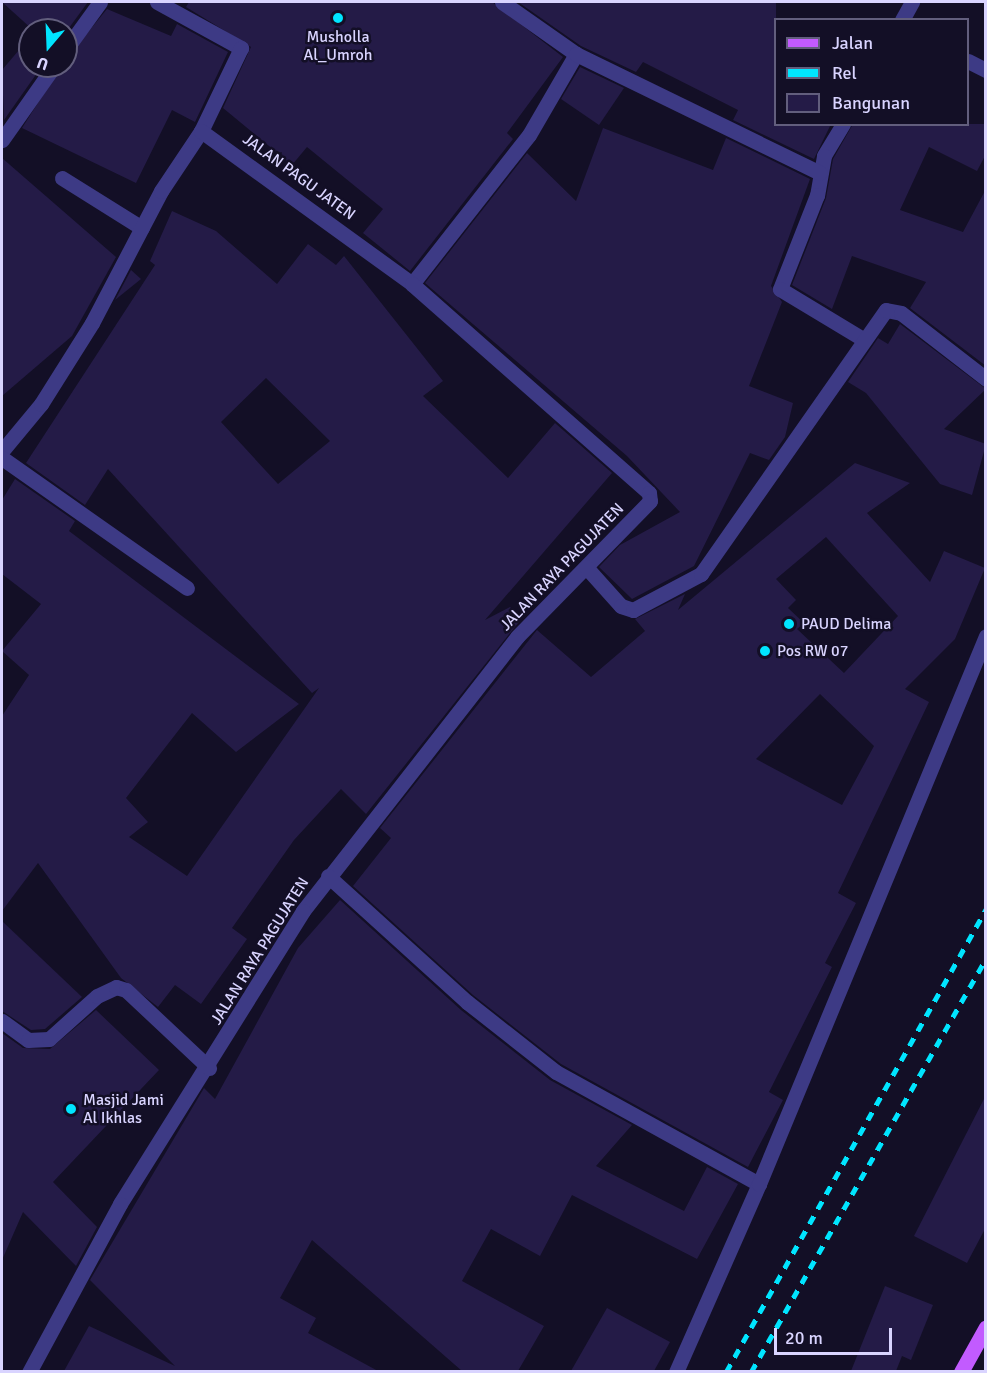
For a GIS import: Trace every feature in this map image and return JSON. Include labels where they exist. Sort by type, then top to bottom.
[{"type":"main road","points":[[961,1371],[986,1327]]},
{"type":"street","points":[[78,32],[100,2]]},
{"type":"street","points":[[2,451],[58,377],[142,228],[201,131],[241,48],[156,2]]},
{"type":"street","points":[[502,2],[576,54],[820,173]]},
{"type":"street","points":[[903,18],[912,2]]},
{"type":"street","points":[[412,284],[529,135],[576,54]]},
{"type":"street","points":[[969,62],[986,70]]},
{"type":"street","points":[[2,141],[46,78]]},
{"type":"street","points":[[842,126],[820,173],[817,195],[780,289],[863,339]]},
{"type":"street","name":"JALAN PAGU JATEN","points":[[201,131],[412,284],[649,493],[647,507]]},
{"type":"street","points":[[62,178],[142,228]]},
{"type":"street","points":[[586,567],[621,606],[633,610],[700,574],[880,315],[893,310],[986,380]]},
{"type":"street","points":[[2,458],[187,588]]},
{"type":"street","name":"JALAN RAYA PAGUJATEN","points":[[29,1371],[120,1204],[209,1068],[328,876],[517,637],[647,507]]},
{"type":"street","points":[[676,1371],[759,1184],[986,636]]},
{"type":"street","points":[[328,876],[467,1002],[556,1072],[759,1184]]},
{"type":"street","points":[[2,1021],[28,1040],[49,1039],[97,996],[116,987],[126,990],[209,1068]]},
{"type":"building","points":[[2,2],[88,2],[76,18],[20,18]]},
{"type":"building","points":[[189,2],[492,2],[563,57],[507,133],[513,139],[410,271],[363,233],[383,209],[307,147],[292,165],[223,108],[251,47],[186,7]]},
{"type":"building","points":[[518,2],[776,2],[774,126],[830,126],[814,159],[733,120],[738,110],[643,62],[636,72],[581,46]]},
{"type":"building","points":[[107,9],[171,36],[177,24],[228,52],[195,122],[172,110],[136,183],[22,128],[54,78],[78,78],[78,44]]},
{"type":"building","points":[[18,51],[18,78],[34,78],[4,120],[2,70]]},
{"type":"building","points":[[580,67],[624,88],[599,125],[561,99]]},
{"type":"building","points":[[986,124],[986,154],[977,171],[929,147],[900,210],[963,232],[986,189],[986,366],[910,308],[926,282],[852,256],[832,309],[792,285],[826,198],[833,159],[852,126]]},
{"type":"building","points":[[603,128],[713,170],[726,138],[810,179],[771,286],[782,302],[749,386],[793,403],[785,437],[769,460],[750,453],[694,566],[632,599],[599,567],[620,545],[680,512],[627,456],[425,283],[527,153],[576,201]]},
{"type":"building","points":[[2,158],[116,257],[72,336],[2,396]]},
{"type":"building","points":[[172,211],[216,231],[277,284],[308,244],[336,265],[344,256],[443,381],[423,396],[508,478],[555,423],[612,473],[485,620],[510,607],[522,618],[366,814],[341,789],[294,840],[232,928],[247,939],[201,1004],[175,985],[158,1007],[121,978],[38,863],[2,911],[2,716],[29,675],[2,651],[41,604],[2,574],[2,500],[15,479],[75,521],[69,531],[299,704],[236,752],[192,713],[126,798],[148,822],[129,837],[187,876],[319,688],[312,693],[108,469],[85,505],[26,463],[155,265],[150,261]],"holes":[[[266,378],[330,441],[278,484],[221,422]]]},
{"type":"building","points":[[131,270],[141,279],[115,300]]},
{"type":"building","points":[[900,324],[986,389],[944,429],[986,444],[972,495],[940,484],[866,393],[848,382],[878,338],[888,344]]},
{"type":"building","points":[[855,463],[910,483],[867,513],[930,582],[944,551],[985,568],[955,639],[905,689],[929,702],[838,893],[856,903],[825,963],[832,967],[769,1092],[783,1100],[748,1167],[561,1064],[473,995],[353,886],[391,838],[380,828],[537,630],[591,677],[645,631],[635,619],[685,594],[678,610]],"holes":[[[826,537],[898,616],[844,673],[797,629],[804,623],[788,608],[796,600],[776,579]],[[820,694],[874,746],[842,805],[756,759]]]},
{"type":"building","points":[[340,900],[461,1010],[550,1080],[632,1125],[596,1166],[684,1211],[707,1167],[738,1184],[697,1259],[572,1195],[540,1256],[491,1229],[462,1281],[544,1326],[518,1371],[462,1371],[312,1240],[280,1298],[316,1318],[308,1333],[378,1371],[64,1371],[89,1326],[175,1366],[90,1280],[204,1088],[215,1099],[298,948]]},
{"type":"building","points":[[2,921],[82,997],[45,1029],[31,1030],[2,1011]]},
{"type":"building","points":[[96,1010],[159,1070],[53,1182],[97,1227],[76,1266],[23,1212],[2,1260],[2,1033],[23,1048],[50,1049]]},
{"type":"building","points":[[986,1095],[986,1227],[967,1263],[914,1236]]},
{"type":"building","points":[[885,1286],[933,1305],[911,1360],[902,1356],[896,1371],[851,1371]]},
{"type":"building","points":[[607,1308],[670,1342],[654,1371],[571,1371]]},
{"type":"railway","points":[[726,1372],[986,909]]},
{"type":"railway","points":[[751,1372],[986,959]]},
{"type":"place","name":"Musholla Al_Umroh","points":[[338,18]]},
{"type":"place","name":"PAUD Delima","points":[[789,624]]},
{"type":"place","name":"Pos RW 07","points":[[765,651]]},
{"type":"place","name":"Masjid Jami Al Ikhlas","points":[[71,1109]]}]
